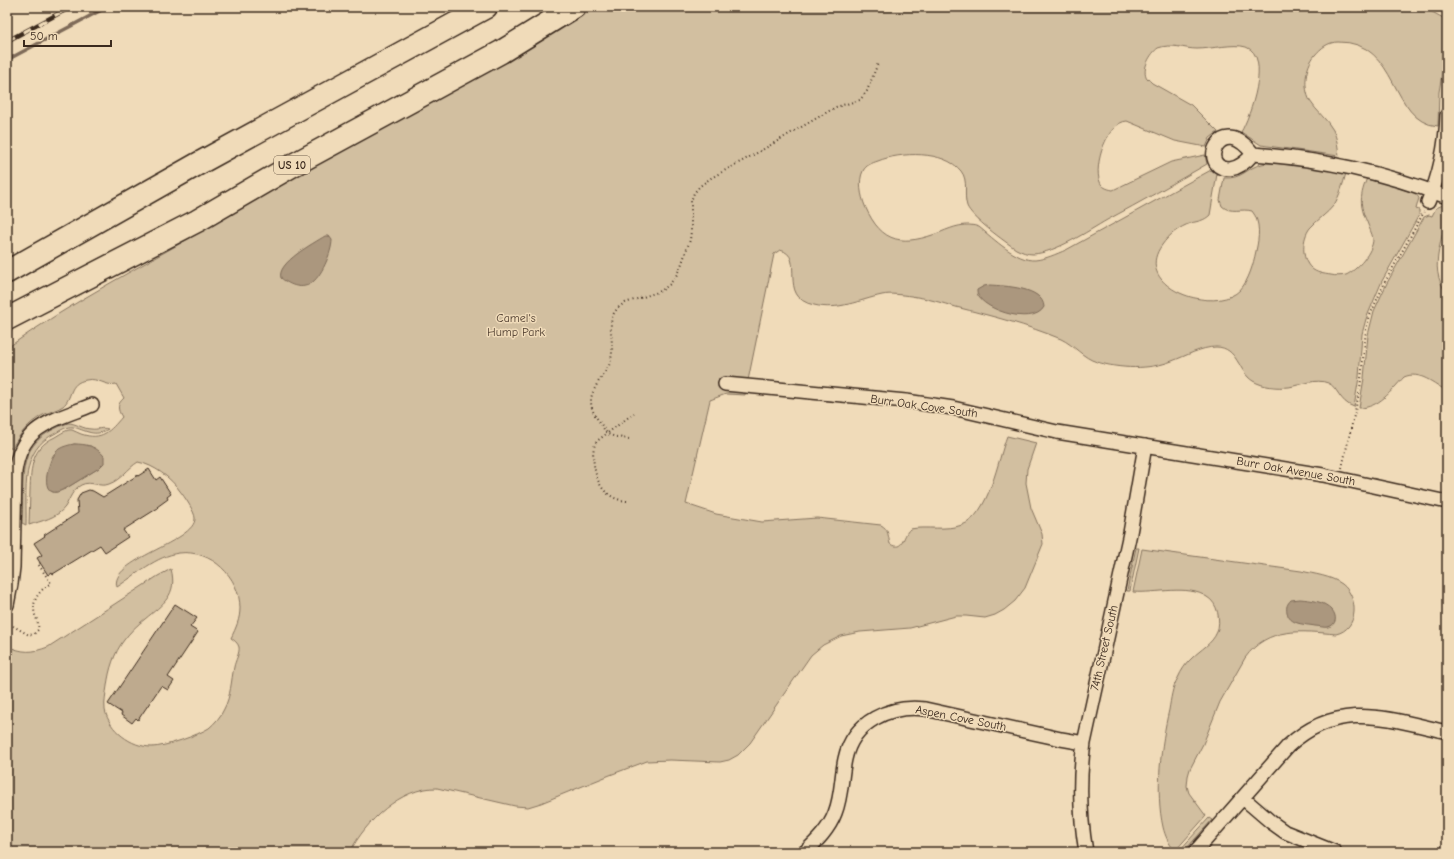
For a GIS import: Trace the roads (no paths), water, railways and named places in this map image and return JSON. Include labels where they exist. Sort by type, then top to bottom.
[{"type":"highway","points":[[7,272],[196,165],[486,7]]},
{"type":"highway","name":"US 10","points":[[7,319],[197,221],[295,164],[501,52],[574,7]]},
{"type":"street","points":[[1430,197],[1443,152],[1447,115]]},
{"type":"street","points":[[1252,154],[1292,157],[1348,166],[1390,177],[1430,197],[1447,197]]},
{"type":"street","name":"Burr Oak Cove South","points":[[726,384],[933,405],[966,410],[1057,432],[1145,446]]},
{"type":"street","points":[[7,605],[10,594],[12,573],[15,472],[21,448],[28,438],[40,427],[92,405]]},
{"type":"street","name":"Burr Oak Avenue South","points":[[1145,446],[1340,478],[1447,502]]},
{"type":"street","name":"74th Street South","points":[[1086,852],[1081,770],[1084,743],[1131,528],[1145,446]]},
{"type":"street","name":"Aspen Cove South","points":[[805,852],[821,836],[834,814],[842,788],[845,759],[850,745],[865,725],[874,718],[886,712],[908,708],[925,709],[1084,743]]},
{"type":"street","points":[[1195,852],[1292,742],[1307,731],[1332,720],[1354,716],[1373,716],[1447,732]]},
{"type":"street","points":[[1242,798],[1285,832],[1335,852]]},
{"type":"waterway","points":[[7,60],[107,7]]},
{"type":"railway","points":[[7,41],[71,7]]},
{"type":"park label","name":"Camel's Hump Park","points":[[516,325]]}]
